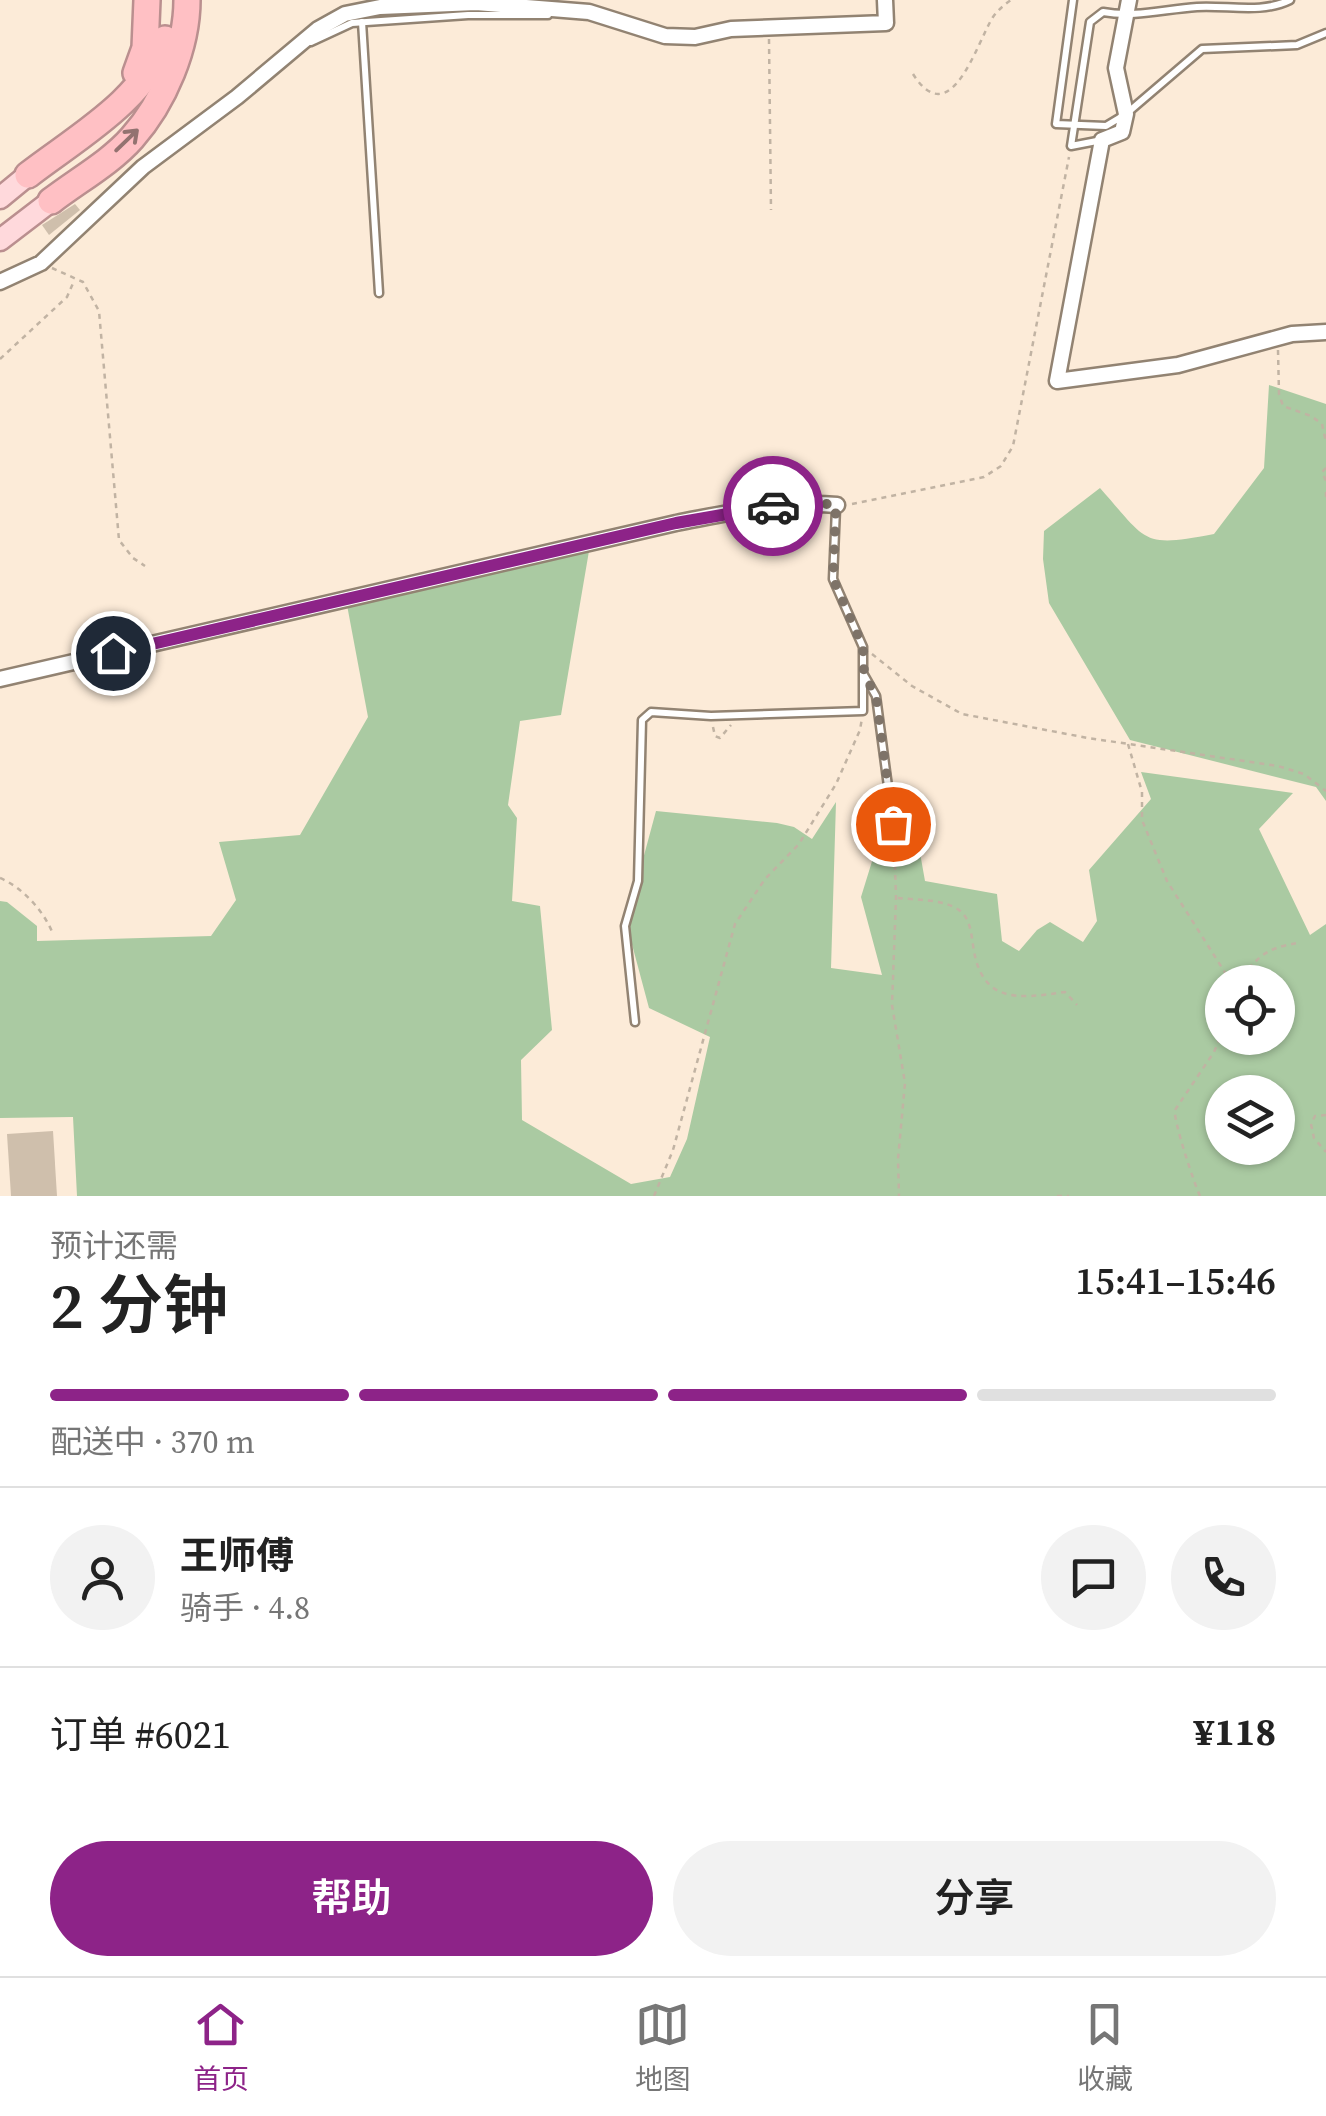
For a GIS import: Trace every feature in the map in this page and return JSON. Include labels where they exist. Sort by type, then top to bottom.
[{"type":"highway","points":[[126,99],[145,48],[147,0]]},
{"type":"highway","points":[[28,176],[126,99],[156,65],[184,1]]},
{"type":"highway","points":[[51,201],[131,140],[146,118],[170,76],[182,43],[184,1]]},
{"type":"main road","points":[[0,198],[28,176]]},
{"type":"main road","points":[[0,240],[51,201]]},
{"type":"street","points":[[0,282],[41,264],[143,167],[237,98],[318,29],[345,14],[380,7],[476,3],[589,12],[665,36],[695,37],[731,29],[886,22],[885,0]]},
{"type":"street","points":[[1129,0],[1116,68],[1126,114],[1122,132],[1102,140],[1058,381],[1178,365],[1275,339],[1326,332]]},
{"type":"street","points":[[0,679],[676,523],[778,505],[836,505]]},
{"type":"lane","points":[[1072,0],[1056,124],[1106,126],[1126,114],[1202,48],[1297,45],[1326,32]]},
{"type":"lane","points":[[1102,140],[1072,146],[1090,22],[1103,12],[1126,16],[1197,7],[1267,8],[1290,0]]},
{"type":"lane","points":[[284,58],[335,28],[362,22],[572,11]]},
{"type":"lane","points":[[362,22],[379,293]]},
{"type":"lane","points":[[635,1022],[625,926],[638,880],[642,720],[651,712],[712,716],[863,711],[863,647],[833,579],[836,505]]},
{"type":"lane","points":[[864,674],[876,696],[893,824]]},
{"type":"path","points":[[914,74],[930,92],[948,92],[966,72],[996,13],[1011,0]]},
{"type":"path","points":[[769,28],[772,210]]},
{"type":"path","points":[[836,505],[917,493],[984,476],[1001,466],[1013,446],[1072,146]]},
{"type":"path","points":[[41,264],[83,282],[100,311],[118,540],[132,558],[145,566]]},
{"type":"path","points":[[0,359],[67,297],[75,278]]},
{"type":"path","points":[[1275,339],[1282,406],[1322,424],[1326,442]]},
{"type":"path","points":[[1326,468],[1322,472],[1326,481]]},
{"type":"path","points":[[863,647],[912,686],[962,714],[1278,766],[1304,774],[1326,791]]},
{"type":"path","points":[[654,1196],[673,1150],[735,924],[765,879],[798,844],[836,784],[860,730],[863,711]]},
{"type":"path","points":[[712,716],[715,736],[720,738],[738,714]]},
{"type":"path","points":[[1128,744],[1142,792],[1142,820],[1167,881],[1221,965]]},
{"type":"path","points":[[893,824],[896,898],[892,1006],[904,1083],[899,1196]]},
{"type":"path","points":[[0,878],[16,885],[53,934]]},
{"type":"path","points":[[896,898],[946,904],[961,911],[969,922],[978,972],[1008,997],[1022,999],[1065,992],[1077,1004]]},
{"type":"path","points":[[1248,965],[1278,946],[1298,943]]},
{"type":"path","points":[[1200,1196],[1190,1174],[1188,1152],[1173,1120],[1175,1110],[1212,1055]]},
{"type":"path","points":[[1326,1115],[1315,1116],[1311,1124],[1314,1138],[1326,1152]]},
{"type":"path","points":[[1057,1196],[1069,1196]]},
{"type":"green space","points":[[1269,385],[1326,404],[1326,801],[1316,787],[1130,740],[1049,603],[1044,531],[1100,488],[1148,536],[1172,540],[1214,534],[1264,468]]},
{"type":"green space","points":[[589,551],[561,715],[520,721],[508,805],[517,818],[512,901],[540,906],[552,1030],[521,1060],[522,1120],[631,1184],[670,1177],[687,1139],[710,1037],[649,1008],[626,922],[656,811],[777,823],[794,827],[812,839],[836,802],[831,968],[882,975],[861,897],[882,829],[914,819],[925,881],[997,894],[1002,941],[1019,951],[1037,930],[1050,922],[1083,942],[1097,921],[1089,870],[1151,799],[1141,772],[1293,793],[1259,829],[1310,935],[1326,924],[1326,1196],[77,1196],[73,1117],[0,1118],[0,901],[7,902],[37,926],[37,941],[211,936],[236,900],[219,842],[300,835],[368,717],[347,605]]},
{"type":"building","points":[[75,204],[80,210],[49,235],[42,225]]},
{"type":"building","points":[[53,1131],[57,1196],[11,1196],[7,1134]]},
{"type":"way so far","points":[[773,506],[808,502],[836,505],[833,579],[863,647],[864,674],[876,696],[893,824]]},
{"type":"route","points":[[113,653],[676,523],[773,506]]}]
